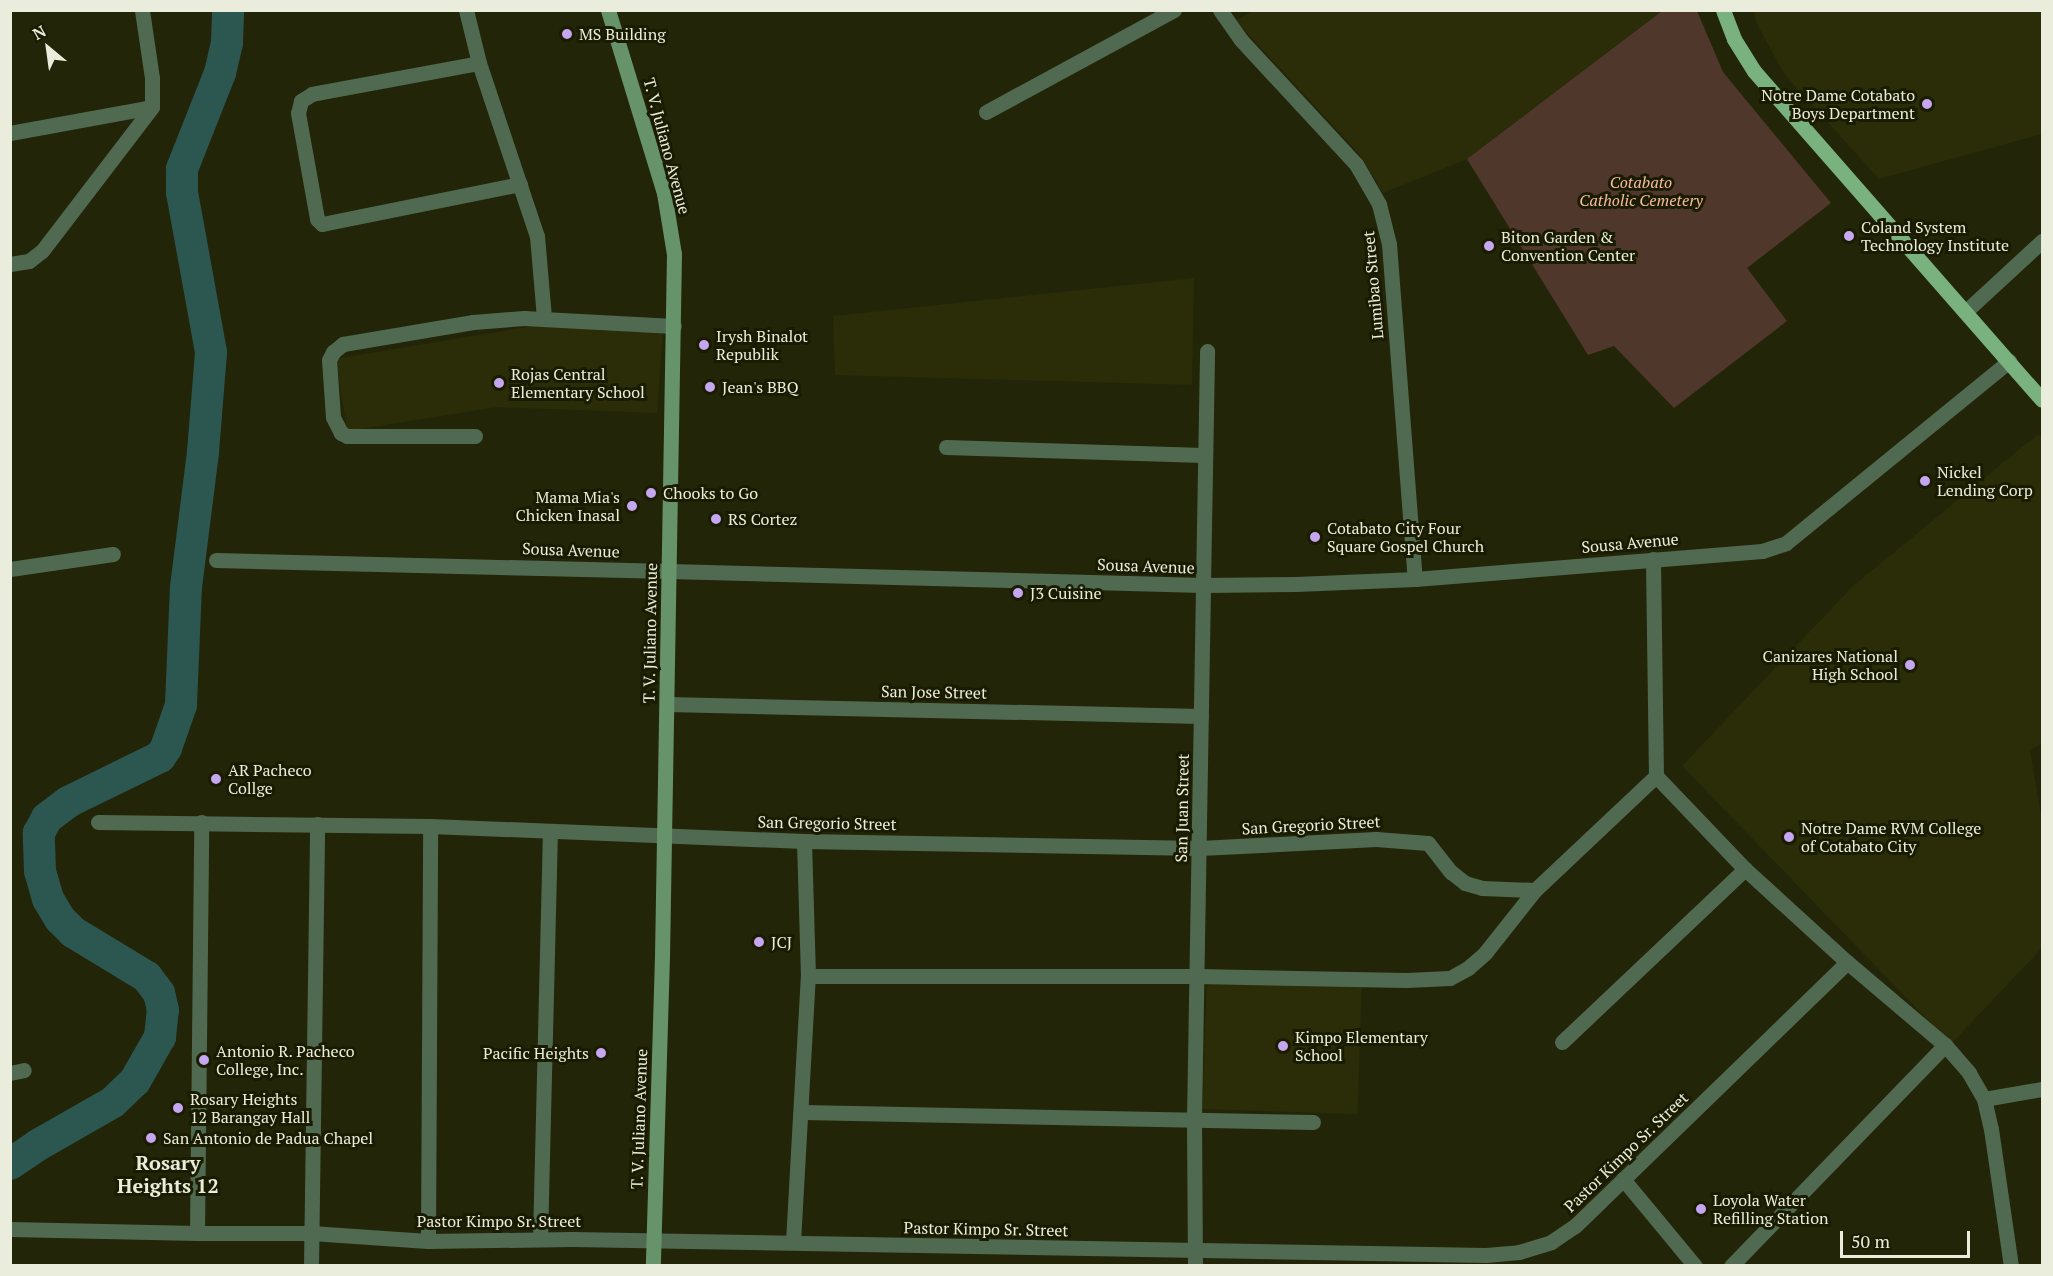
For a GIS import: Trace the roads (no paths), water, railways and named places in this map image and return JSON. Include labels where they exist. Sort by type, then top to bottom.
[{"type":"main road","name":"T. V. Juliano Avenue","points":[[609,10],[639,105],[666,203],[674,254],[667,704],[653,1266]]},
{"type":"main road","points":[[1723,10],[1734,39],[1754,71],[2043,400]]},
{"type":"street","points":[[10,264],[29,261],[42,251],[152,107],[152,78],[142,10]]},
{"type":"street","points":[[466,10],[479,63],[537,236],[544,318]]},
{"type":"street","points":[[986,112],[1174,10]]},
{"type":"street","name":"Lumibao Street","points":[[1220,10],[1241,40],[1356,164],[1370,184],[1383,214],[1389,244],[1415,579]]},
{"type":"street","points":[[479,63],[312,94],[301,101],[298,113],[317,219],[322,225],[520,184]]},
{"type":"street","points":[[10,133],[152,107]]},
{"type":"street","points":[[1965,312],[2043,241]]},
{"type":"street","points":[[475,436],[347,436],[341,433],[333,417],[329,360],[333,352],[343,344],[473,322],[544,318],[674,326]]},
{"type":"street","name":"San Juan Street","points":[[1196,1258],[1194,1119],[1207,351]]},
{"type":"street","name":"Sousa Avenue","points":[[216,560],[1203,585],[1415,579],[1762,551],[1786,543],[2009,361]]},
{"type":"street","points":[[946,447],[1204,455]]},
{"type":"street","points":[[10,568],[113,554]]},
{"type":"street","points":[[1653,559],[1656,776],[1745,869],[1846,962],[1945,1045],[1970,1073],[1984,1099],[1991,1130],[2011,1266]]},
{"type":"street","name":"San Jose Street","points":[[667,704],[1201,716]]},
{"type":"street","points":[[808,976],[1197,976],[1406,980],[1450,978],[1468,968],[1485,953],[1535,890],[1656,776]]},
{"type":"street","name":"San Gregorio Street","points":[[98,822],[430,826],[804,841],[1200,848],[1376,839],[1428,843],[1451,872],[1465,883],[1482,888],[1535,890]]},
{"type":"street","points":[[197,1233],[201,822]]},
{"type":"street","points":[[310,1266],[317,824]]},
{"type":"street","points":[[428,1241],[430,826]]},
{"type":"street","points":[[540,1239],[550,832]]},
{"type":"street","points":[[794,1242],[808,976],[804,841]]},
{"type":"street","points":[[1562,1042],[1745,869]]},
{"type":"street","name":"Pastor Kimpo Sr. Street","points":[[10,1229],[311,1233],[428,1241],[540,1239],[794,1242],[1196,1258],[1486,1255],[1519,1252],[1551,1242],[1575,1226],[1846,962]]},
{"type":"street","points":[[1731,1266],[1945,1045]]},
{"type":"street","points":[[1984,1099],[2043,1089]]},
{"type":"street","points":[[802,1112],[1313,1122]]},
{"type":"street","points":[[1623,1179],[1695,1266]]},
{"type":"waterway","points":[[10,1164],[38,1145],[113,1102],[135,1081],[160,1037],[163,1010],[159,993],[147,977],[73,932],[60,919],[48,899],[40,871],[39,833],[47,818],[68,802],[160,757],[166,748],[181,705],[186,587],[203,452],[211,352],[182,193],[182,169],[220,73],[227,42],[228,10]]},
{"type":"place","name":"MS Building","points":[[567,34]]},
{"type":"place","name":"Notre Dame Cotabato Boys Department","points":[[1927,104]]},
{"type":"place","name":"Coland System Technology Institute","points":[[1849,236]]},
{"type":"place","name":"Biton Garden & Convention Center","points":[[1489,246]]},
{"type":"place","name":"Irysh Binalot Republik","points":[[704,345]]},
{"type":"place","name":"Rojas Central Elementary School","points":[[499,383]]},
{"type":"place","name":"Jean's BBQ","points":[[710,387]]},
{"type":"place","name":"Nickel Lending Corp","points":[[1925,481]]},
{"type":"place","name":"Chooks to Go","points":[[651,493]]},
{"type":"place","name":"Mama Mia's Chicken Inasal","points":[[632,506]]},
{"type":"place","name":"RS Cortez","points":[[716,519]]},
{"type":"place","name":"Cotabato City Four Square Gospel Church","points":[[1315,537]]},
{"type":"place","name":"J3 Cuisine","points":[[1018,593]]},
{"type":"place","name":"Canizares National High School","points":[[1910,665]]},
{"type":"place","name":"AR Pacheco Collge","points":[[216,779]]},
{"type":"place","name":"Notre Dame RVM College of Cotabato City","points":[[1789,837]]},
{"type":"place","name":"JCJ","points":[[759,942]]},
{"type":"place","name":"Kimpo Elementary School","points":[[1283,1046]]},
{"type":"place","name":"Pacific Heights","points":[[601,1053]]},
{"type":"place","name":"Antonio R. Pacheco College, Inc.","points":[[204,1060]]},
{"type":"place","name":"Rosary Heights 12 Barangay Hall","points":[[178,1108]]},
{"type":"place","name":"San Antonio de Padua Chapel","points":[[151,1138]]},
{"type":"place","name":"Loyola Water Refilling Station","points":[[1701,1209]]},
{"type":"district","name":"Rosary Heights 12","points":[[168,1174]]},
{"type":"park label","name":"Cotabato Catholic Cemetery","points":[[1641,191]]}]
